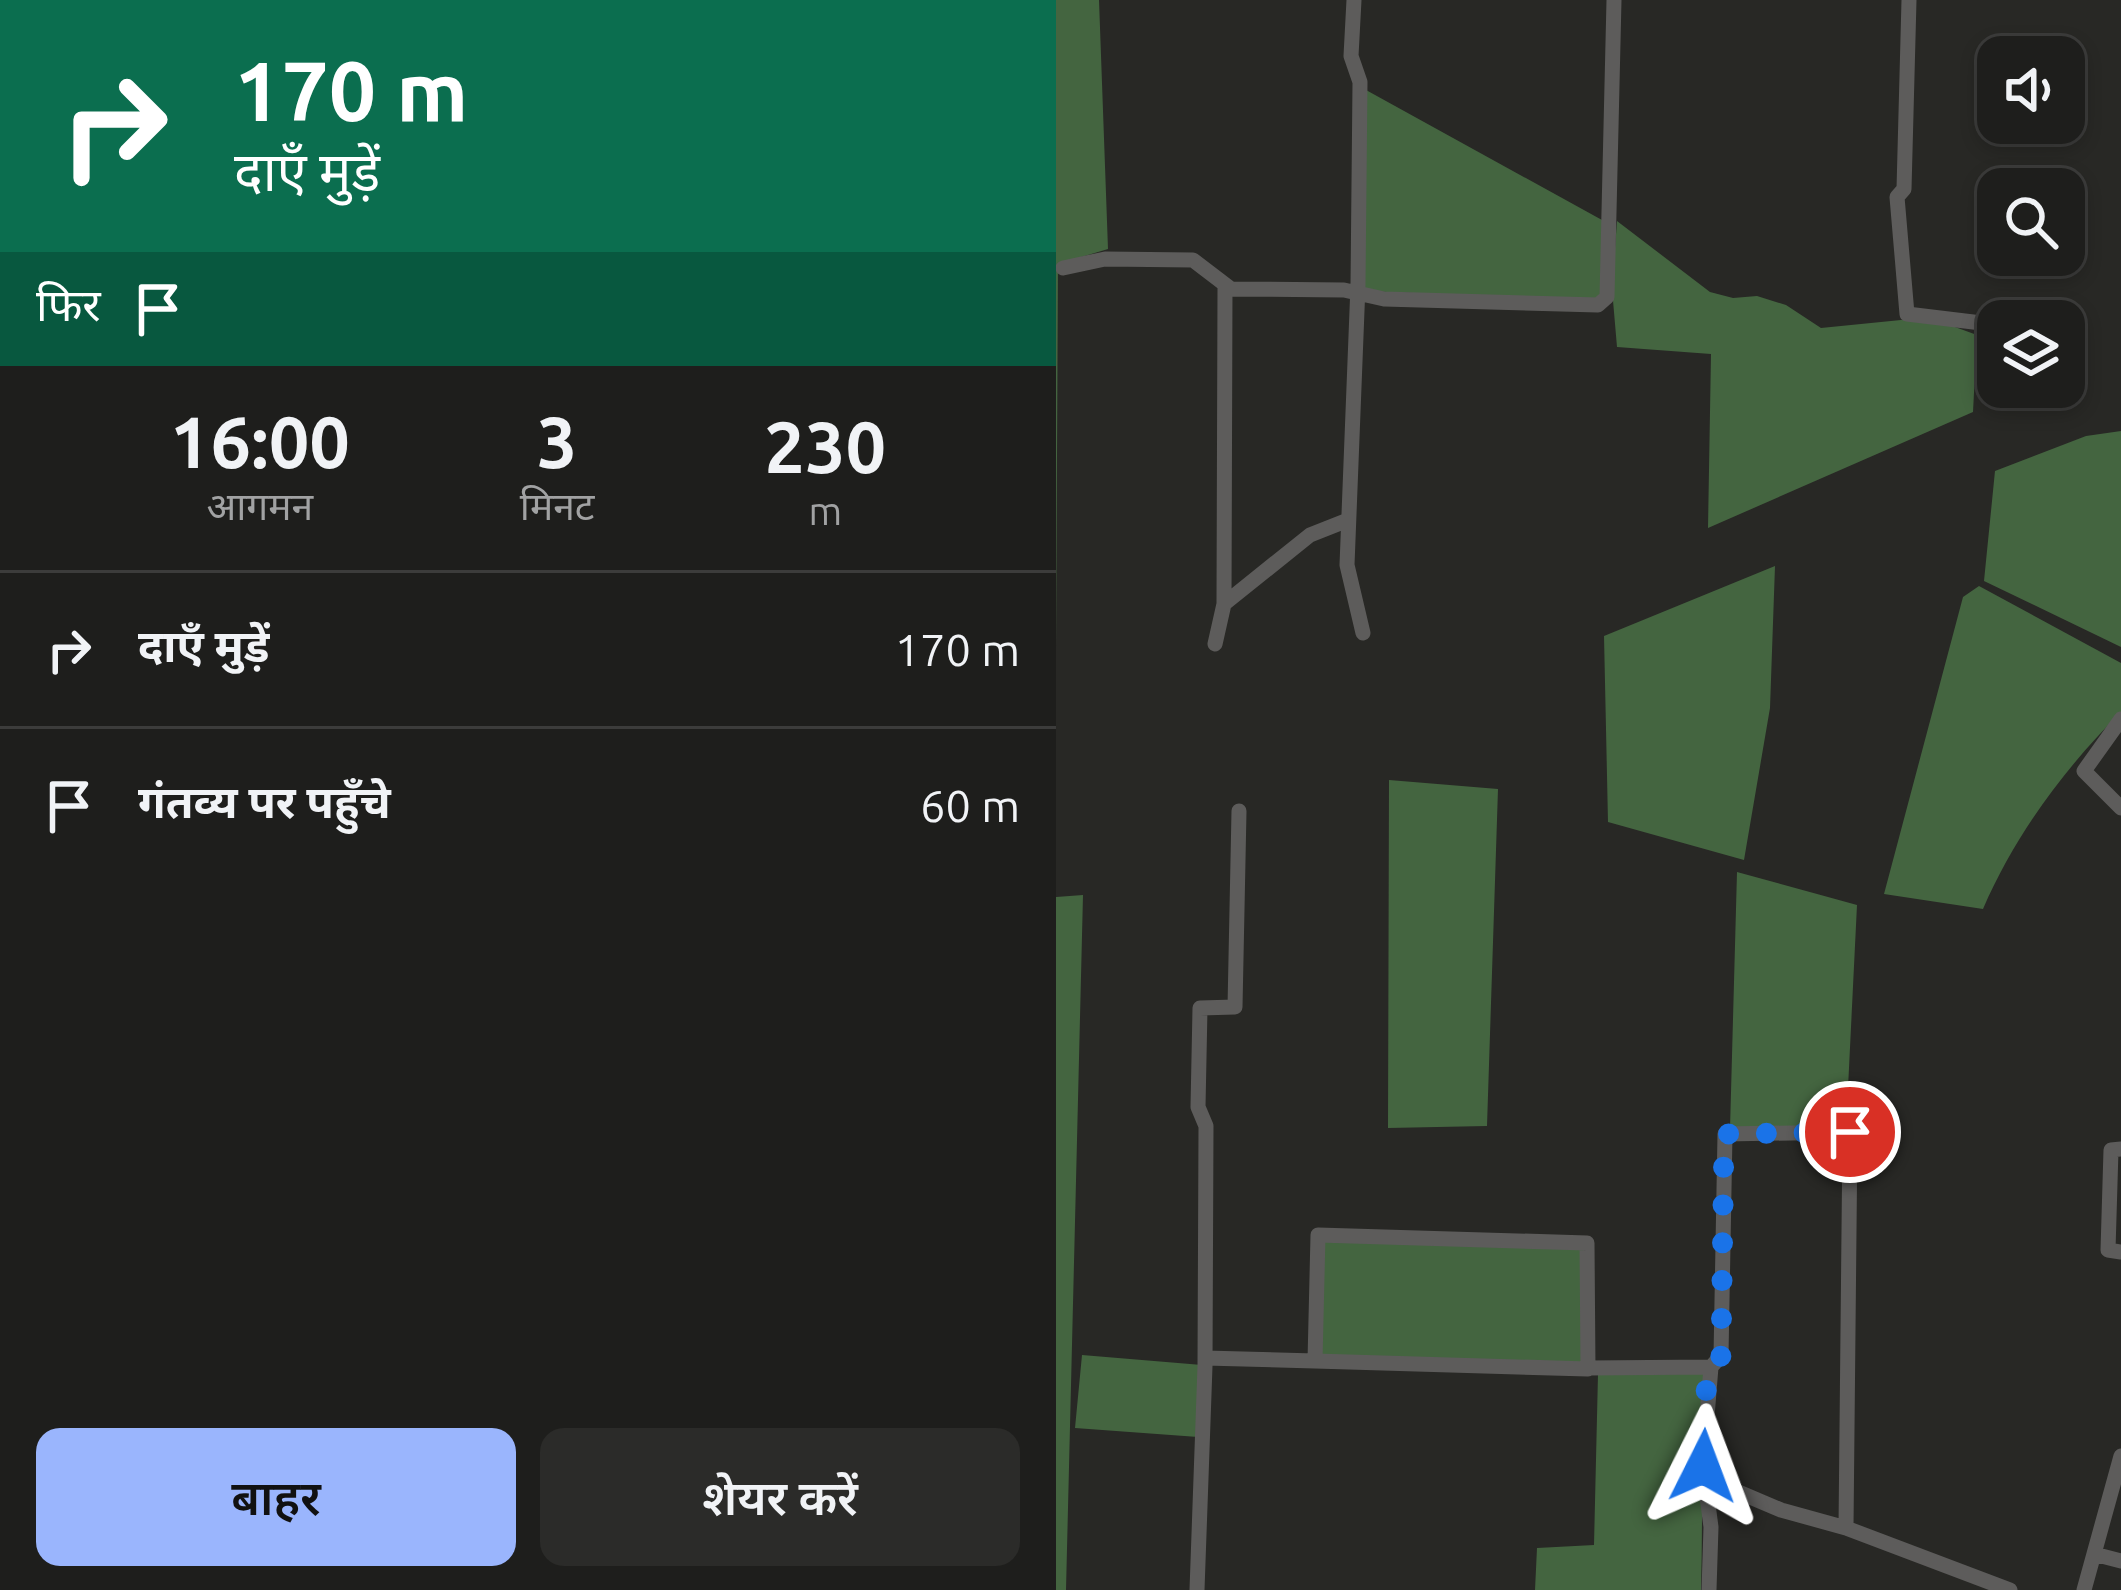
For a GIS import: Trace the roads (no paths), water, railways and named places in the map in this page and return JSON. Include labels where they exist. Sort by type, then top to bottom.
[{"type":"street","points":[[1354,0],[1351,56],[1360,82],[1358,293],[1347,565],[1363,633]]},
{"type":"street","points":[[1225,287],[1569,306],[1604,301],[1612,177],[1614,0]]},
{"type":"street","points":[[1909,0],[1904,190],[1897,197],[1907,314],[1977,322]]},
{"type":"street","points":[[1064,268],[1105,259],[1193,260],[1225,287],[1224,604],[1214,644]]},
{"type":"street","points":[[1224,604],[1310,535],[1348,520]]},
{"type":"street","points":[[2121,719],[2084,771],[2121,808]]},
{"type":"street","points":[[1197,1590],[1205,1358],[1206,1126],[1198,1107],[1200,1008],[1235,1007],[1238,811]]},
{"type":"street","points":[[1709,1590],[1711,1527],[1704,1484],[1711,1367],[1721,1356],[1724,1134],[1850,1132],[1846,1528]]},
{"type":"street","points":[[2121,1149],[2111,1150],[2108,1250],[2121,1252]]},
{"type":"street","points":[[1315,1361],[1317,1238],[1333,1235],[1587,1243],[1588,1368]]},
{"type":"street","points":[[1205,1358],[1711,1367]]},
{"type":"street","points":[[2084,1590],[2121,1456]]},
{"type":"street","points":[[1704,1484],[1846,1528],[2010,1590]]},
{"type":"street","points":[[2095,1554],[2121,1561]]}]
